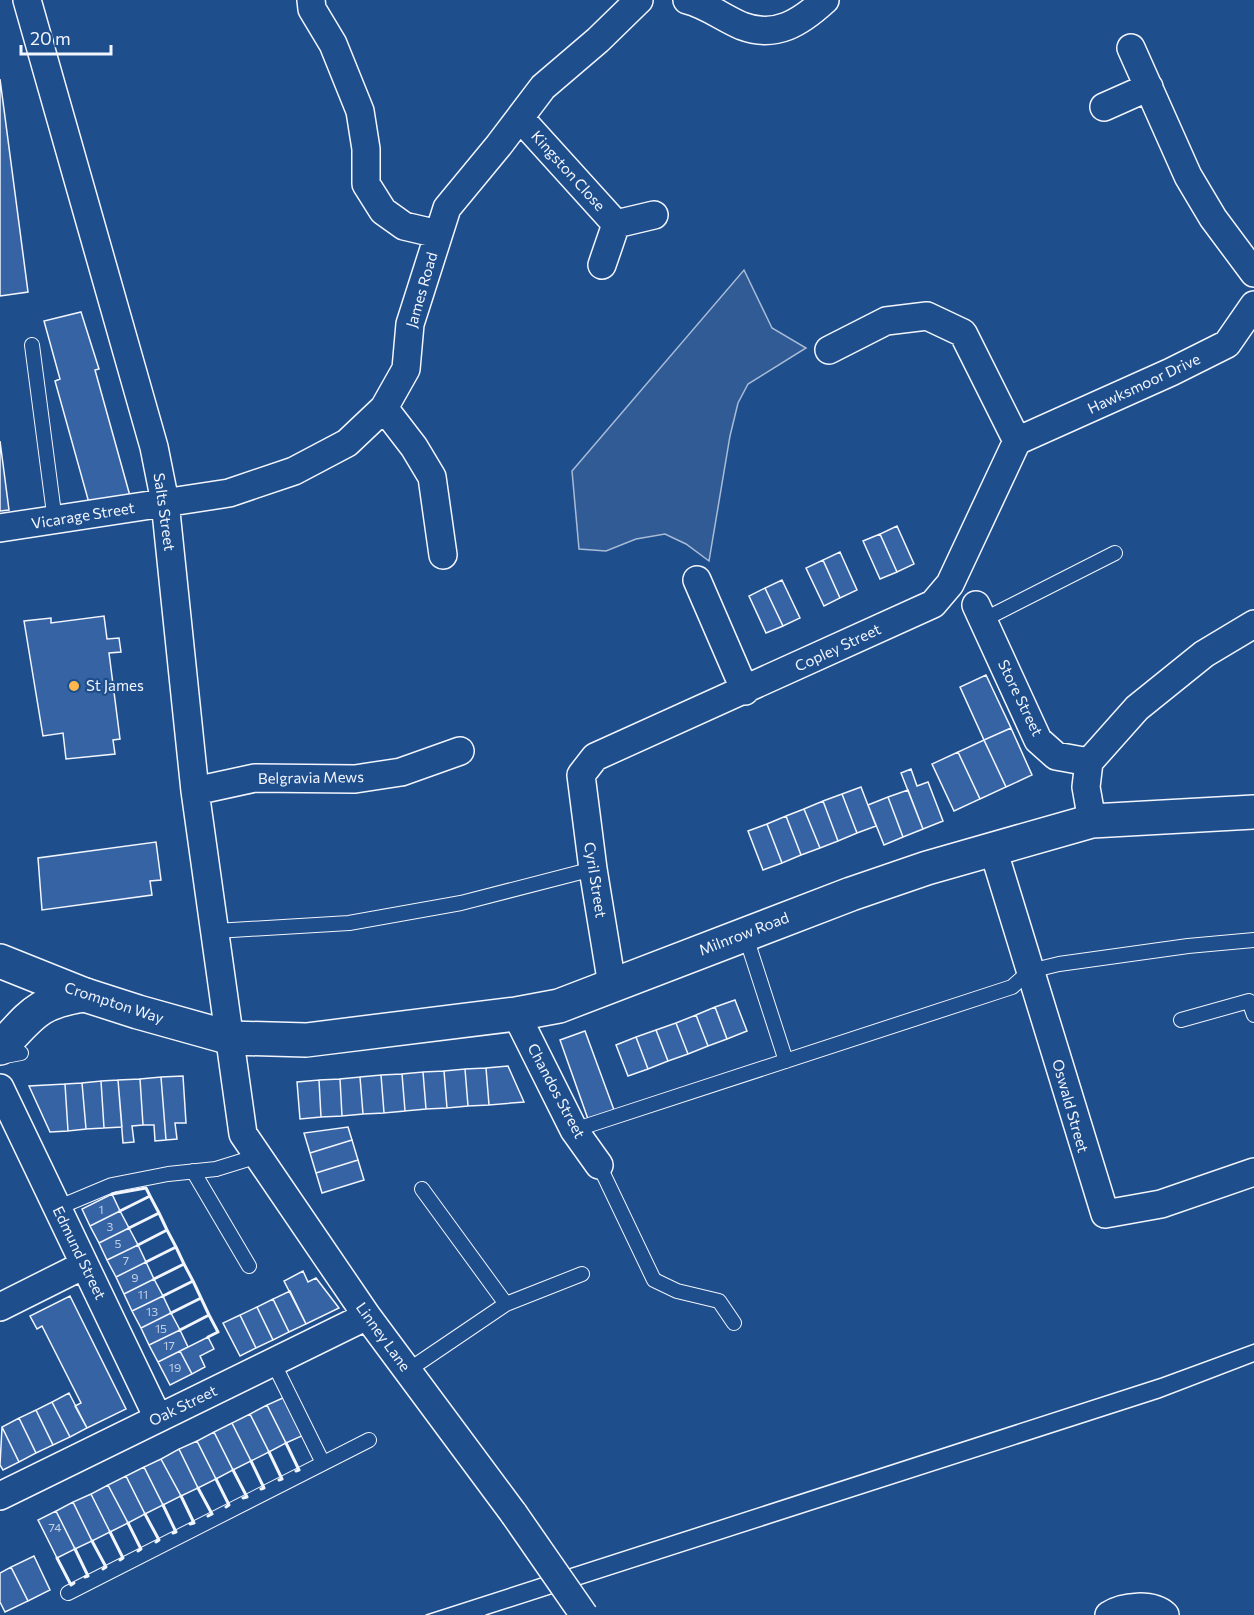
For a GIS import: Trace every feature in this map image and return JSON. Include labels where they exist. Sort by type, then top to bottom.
[{"type":"main road","name":"Milnrow Road","points":[[231,1038],[306,1040],[516,1014],[559,1006],[745,934],[927,868],[1092,821],[1254,812]]},
{"type":"main road","name":"Crompton Way","points":[[4,970],[231,1038]]},
{"type":"main road","points":[[10,1051],[28,1017],[44,1005],[62,998],[85,995]]},
{"type":"street","name":"Salts Street","points":[[27,0],[154,447],[165,502],[195,791],[231,1038]]},
{"type":"street","points":[[311,0],[312,9],[333,44],[360,111],[366,149],[366,183],[383,211],[404,226],[438,234]]},
{"type":"street","name":"James Road","points":[[165,502],[229,493],[294,471],[347,443],[384,408],[406,369],[410,324],[447,208],[543,87],[598,40],[639,0]]},
{"type":"street","points":[[687,0],[744,26],[773,31],[803,21],[825,0]]},
{"type":"street","points":[[1131,48],[1188,176],[1213,218],[1254,273]]},
{"type":"street","points":[[1104,107],[1149,87]]},
{"type":"street","name":"Kingston Close","points":[[519,118],[616,224]]},
{"type":"street","name":"Kingston Close","points":[[616,224],[654,215]]},
{"type":"street","name":"Kingston Close","points":[[602,265],[616,224]]},
{"type":"street","name":"Hawksmoor Drive","points":[[1017,441],[1171,372],[1227,344],[1254,305]]},
{"type":"street","points":[[829,350],[886,321],[927,316],[963,333],[1017,441]]},
{"type":"street","points":[[384,408],[414,447],[432,477],[443,555]]},
{"type":"street","name":"Copley Street","points":[[581,775],[595,758],[933,604],[950,584],[1006,460],[1017,441]]},
{"type":"street","name":"Vicarage Street","points":[[0,528],[165,502]]},
{"type":"street","points":[[697,580],[745,691]]},
{"type":"street","name":"Store Street","points":[[979,613],[1038,740],[1056,756],[1089,762]]},
{"type":"street","points":[[1092,821],[1086,787],[1089,762],[1137,708],[1204,654],[1254,624]]},
{"type":"street","name":"Belgravia Mews","points":[[195,791],[255,778],[355,779],[401,772],[460,751]]},
{"type":"street","name":"Cyril Street","points":[[581,775],[593,869],[612,985]]},
{"type":"street","name":"Oswald Street","points":[[993,849],[1105,1214],[1161,1204],[1254,1172]]},
{"type":"street","name":"Chandos Street","points":[[516,1014],[574,1130],[599,1165]]},
{"type":"street","name":"Linney Lane","points":[[231,1038],[243,1134],[367,1316],[514,1514],[584,1615]]},
{"type":"street","name":"Edmund Street","points":[[0,1088],[158,1418]]},
{"type":"street","points":[[0,1307],[84,1265]]},
{"type":"street","name":"Oak Street","points":[[0,1496],[367,1316]]},
{"type":"street","points":[[1109,1615],[1120,1607],[1159,1610],[1165,1615]]},
{"type":"lane","points":[[32,345],[55,521]]},
{"type":"lane","points":[[979,613],[1114,553]]},
{"type":"lane","points":[[216,931],[349,923],[461,903],[593,869]]},
{"type":"lane","points":[[745,934],[786,1061]]},
{"type":"lane","points":[[574,1130],[1012,987],[1030,971],[1059,964],[1188,946],[1254,940]]},
{"type":"lane","points":[[1181,1020],[1252,1000],[1254,1015]]},
{"type":"lane","points":[[0,1057],[10,1051]]},
{"type":"lane","points":[[57,1208],[112,1185],[216,1169],[258,1156]]},
{"type":"lane","points":[[599,1165],[654,1280],[677,1291],[719,1301],[734,1323]]},
{"type":"lane","points":[[193,1171],[249,1266]]},
{"type":"lane","points":[[422,1189],[506,1304]]},
{"type":"lane","points":[[407,1371],[506,1304],[582,1274]]},
{"type":"lane","points":[[273,1362],[323,1463]]},
{"type":"lane","points":[[68,1593],[369,1440]]},
{"type":"shaded area","points":[[744,270],[772,328],[806,348],[748,384],[738,403],[730,436],[709,561],[686,544],[665,534],[636,539],[606,551],[579,549],[572,471]]},
{"type":"building","points":[[0,79],[28,292],[0,296]]},
{"type":"building","points":[[81,312],[99,369],[95,370],[130,496],[89,503],[55,381],[60,379],[44,321]]},
{"type":"building","points":[[0,441],[9,510],[0,511]]},
{"type":"building","points":[[897,526],[914,564],[897,572],[880,534]]},
{"type":"building","points":[[880,534],[897,572],[880,579],[863,541]]},
{"type":"building","points":[[840,552],[857,590],[840,598],[823,560]]},
{"type":"building","points":[[823,560],[840,598],[824,606],[806,568]]},
{"type":"building","points":[[782,580],[800,618],[783,626],[765,588]]},
{"type":"building","points":[[765,588],[783,626],[766,633],[749,596]]},
{"type":"building","name":"St James","points":[[104,616],[107,639],[119,638],[121,652],[109,653],[120,739],[113,740],[115,754],[66,759],[63,733],[43,736],[24,621],[51,618],[51,623]]},
{"type":"building","points":[[986,675],[1011,728],[984,740],[960,687]]},
{"type":"building","points":[[1011,728],[1032,775],[1006,787],[984,740]]},
{"type":"building","points":[[984,740],[1006,787],[980,799],[958,752]]},
{"type":"building","points":[[958,752],[980,799],[954,811],[932,764]]},
{"type":"building","points":[[911,769],[917,786],[928,782],[943,821],[923,829],[901,773]]},
{"type":"building","points":[[861,787],[876,826],[857,833],[842,794]]},
{"type":"building","points":[[908,790],[923,829],[903,837],[888,797]]},
{"type":"building","points":[[842,794],[857,833],[838,841],[823,801]]},
{"type":"building","points":[[888,797],[903,837],[884,845],[868,805]]},
{"type":"building","points":[[823,801],[838,841],[820,848],[804,809]]},
{"type":"building","points":[[804,809],[820,848],[801,855],[786,816]]},
{"type":"building","points":[[786,816],[801,855],[782,863],[767,824]]},
{"type":"building","points":[[767,824],[782,863],[763,870],[748,831]]},
{"type":"building","points":[[156,842],[161,880],[150,881],[152,895],[42,910],[38,858]]},
{"type":"building","points":[[735,1000],[747,1031],[727,1039],[715,1007]]},
{"type":"building","points":[[715,1007],[727,1039],[708,1046],[696,1015]]},
{"type":"building","points":[[696,1015],[708,1046],[688,1054],[676,1023]]},
{"type":"building","points":[[676,1023],[688,1054],[668,1061],[656,1030]]},
{"type":"building","points":[[656,1030],[668,1061],[648,1069],[636,1037]]},
{"type":"building","points":[[585,1031],[614,1110],[588,1119],[560,1040]]},
{"type":"building","points":[[636,1037],[648,1069],[628,1076],[616,1045]]},
{"type":"building","points":[[508,1066],[524,1102],[489,1105],[486,1068]]},
{"type":"building","points":[[486,1068],[489,1105],[468,1106],[465,1069]]},
{"type":"building","points":[[465,1069],[468,1106],[447,1108],[444,1071]]},
{"type":"building","points":[[444,1071],[447,1108],[426,1109],[423,1072]]},
{"type":"building","points":[[423,1072],[426,1109],[405,1111],[402,1074]]},
{"type":"building","points":[[402,1074],[405,1111],[384,1113],[381,1075]]},
{"type":"building","points":[[381,1075],[384,1113],[363,1114],[360,1077]]},
{"type":"building","points":[[183,1076],[186,1123],[175,1123],[177,1139],[166,1140],[161,1077]]},
{"type":"building","points":[[161,1077],[166,1140],[155,1141],[154,1125],[143,1125],[140,1079]]},
{"type":"building","points":[[360,1077],[363,1114],[342,1116],[340,1079]]},
{"type":"building","points":[[140,1079],[143,1125],[132,1126],[134,1142],[123,1143],[118,1080]]},
{"type":"building","points":[[340,1079],[342,1116],[321,1117],[319,1080]]},
{"type":"building","points":[[118,1080],[122,1127],[104,1128],[101,1081]]},
{"type":"building","points":[[319,1080],[321,1117],[300,1119],[297,1082]]},
{"type":"building","points":[[101,1081],[104,1128],[86,1129],[82,1083]]},
{"type":"building","points":[[82,1083],[86,1129],[68,1131],[65,1084]]},
{"type":"building","points":[[65,1084],[68,1131],[50,1132],[29,1086]]},
{"type":"building","points":[[348,1127],[352,1140],[310,1153],[304,1133]]},
{"type":"building","points":[[352,1140],[358,1160],[316,1173],[310,1153]]},
{"type":"building","points":[[358,1160],[364,1180],[322,1193],[316,1173]]},
{"type":"building","points":[[112,1194],[120,1211],[90,1226],[82,1209]]},
{"type":"building","points":[[120,1211],[129,1228],[99,1243],[90,1226]]},
{"type":"building","points":[[129,1228],[138,1245],[107,1260],[99,1243]]},
{"type":"building","points":[[138,1245],[146,1262],[116,1277],[107,1260]]},
{"type":"building","points":[[146,1262],[154,1279],[124,1294],[116,1277]]},
{"type":"building","points":[[303,1271],[308,1282],[316,1278],[339,1308],[306,1324],[284,1281]]},
{"type":"building","points":[[154,1279],[163,1296],[132,1311],[124,1294]]},
{"type":"building","points":[[290,1291],[306,1324],[289,1332],[273,1299]]},
{"type":"building","points":[[70,1296],[126,1409],[87,1428],[75,1406],[81,1403],[42,1326],[37,1329],[30,1316]]},
{"type":"building","points":[[163,1296],[171,1313],[141,1328],[132,1311]]},
{"type":"building","points":[[273,1299],[289,1332],[273,1340],[257,1307]]},
{"type":"building","points":[[257,1307],[273,1340],[256,1348],[240,1315]]},
{"type":"building","points":[[171,1313],[180,1330],[149,1345],[141,1328]]},
{"type":"building","points":[[240,1315],[256,1348],[240,1356],[223,1323]]},
{"type":"building","points":[[180,1330],[188,1347],[158,1362],[149,1345]]},
{"type":"building","points":[[208,1337],[214,1349],[200,1356],[205,1367],[192,1374],[180,1351]]},
{"type":"building","points":[[180,1351],[192,1374],[170,1385],[158,1362]]},
{"type":"building","points":[[69,1393],[87,1428],[70,1437],[52,1402]]},
{"type":"building","points":[[285,1397],[304,1435],[286,1443],[267,1405]]},
{"type":"building","points":[[52,1402],[70,1437],[53,1445],[36,1410]]},
{"type":"building","points":[[267,1405],[286,1443],[269,1452],[250,1414]]},
{"type":"building","points":[[36,1410],[53,1445],[36,1453],[19,1418]]},
{"type":"building","points":[[250,1414],[269,1452],[251,1461],[232,1423]]},
{"type":"building","points":[[19,1418],[36,1453],[19,1462],[2,1427]]},
{"type":"building","points":[[232,1423],[251,1461],[233,1470],[214,1432]]},
{"type":"building","points":[[2,1427],[19,1462],[3,1470],[0,1465]]},
{"type":"building","points":[[214,1432],[233,1470],[216,1479],[197,1441]]},
{"type":"building","points":[[197,1441],[216,1479],[198,1488],[179,1449]]},
{"type":"building","points":[[179,1449],[198,1488],[181,1496],[161,1459]]},
{"type":"building","points":[[161,1459],[181,1496],[163,1505],[144,1467]]},
{"type":"building","points":[[144,1467],[163,1505],[145,1514],[126,1476]]},
{"type":"building","points":[[126,1476],[145,1514],[128,1523],[108,1485]]},
{"type":"building","points":[[108,1485],[128,1523],[110,1532],[91,1494]]},
{"type":"building","points":[[91,1494],[110,1532],[92,1541],[73,1502]]},
{"type":"building","points":[[73,1502],[92,1541],[75,1549],[56,1511]]},
{"type":"building","points":[[56,1511],[75,1549],[57,1558],[38,1520]]},
{"type":"building","points":[[34,1556],[50,1590],[28,1601],[11,1567]]},
{"type":"building","points":[[11,1567],[28,1601],[5,1612],[0,1602],[0,1573]]},
{"type":"tram line","points":[[426,1615],[1161,1378],[1254,1344]]},
{"type":"tram line","points":[[486,1615],[1160,1398],[1254,1362]]},
{"type":"wall","points":[[112,1194],[146,1188],[150,1196]]},
{"type":"wall","points":[[120,1211],[150,1196],[159,1213]]},
{"type":"wall","points":[[129,1228],[159,1213],[167,1230]]},
{"type":"wall","points":[[138,1245],[167,1230],[176,1247]]},
{"type":"wall","points":[[146,1262],[176,1247],[184,1264]]},
{"type":"wall","points":[[154,1279],[184,1264],[193,1281]]},
{"type":"wall","points":[[163,1296],[193,1281],[201,1298]]},
{"type":"wall","points":[[171,1313],[201,1298],[209,1315]]},
{"type":"wall","points":[[180,1330],[209,1315],[218,1332],[208,1337]]},
{"type":"wall","points":[[286,1443],[299,1470],[296,1471]]},
{"type":"wall","points":[[269,1452],[282,1479],[279,1480]]},
{"type":"wall","points":[[251,1461],[264,1488],[261,1489]]},
{"type":"wall","points":[[233,1470],[247,1497],[243,1498]]},
{"type":"wall","points":[[216,1479],[229,1505],[226,1507]]},
{"type":"wall","points":[[198,1488],[212,1514],[208,1516]]},
{"type":"wall","points":[[181,1496],[194,1523],[190,1524]]},
{"type":"wall","points":[[163,1505],[176,1532],[173,1533]]},
{"type":"wall","points":[[145,1514],[159,1540],[156,1542]]},
{"type":"wall","points":[[128,1523],[141,1549],[138,1551]]},
{"type":"wall","points":[[110,1532],[123,1558],[120,1560]]},
{"type":"wall","points":[[92,1541],[106,1567],[103,1569]]},
{"type":"wall","points":[[75,1549],[88,1576],[85,1577]]},
{"type":"wall","points":[[57,1558],[71,1585],[74,1583]]},
{"type":"place","name":"St James","points":[[74,686]]}]
